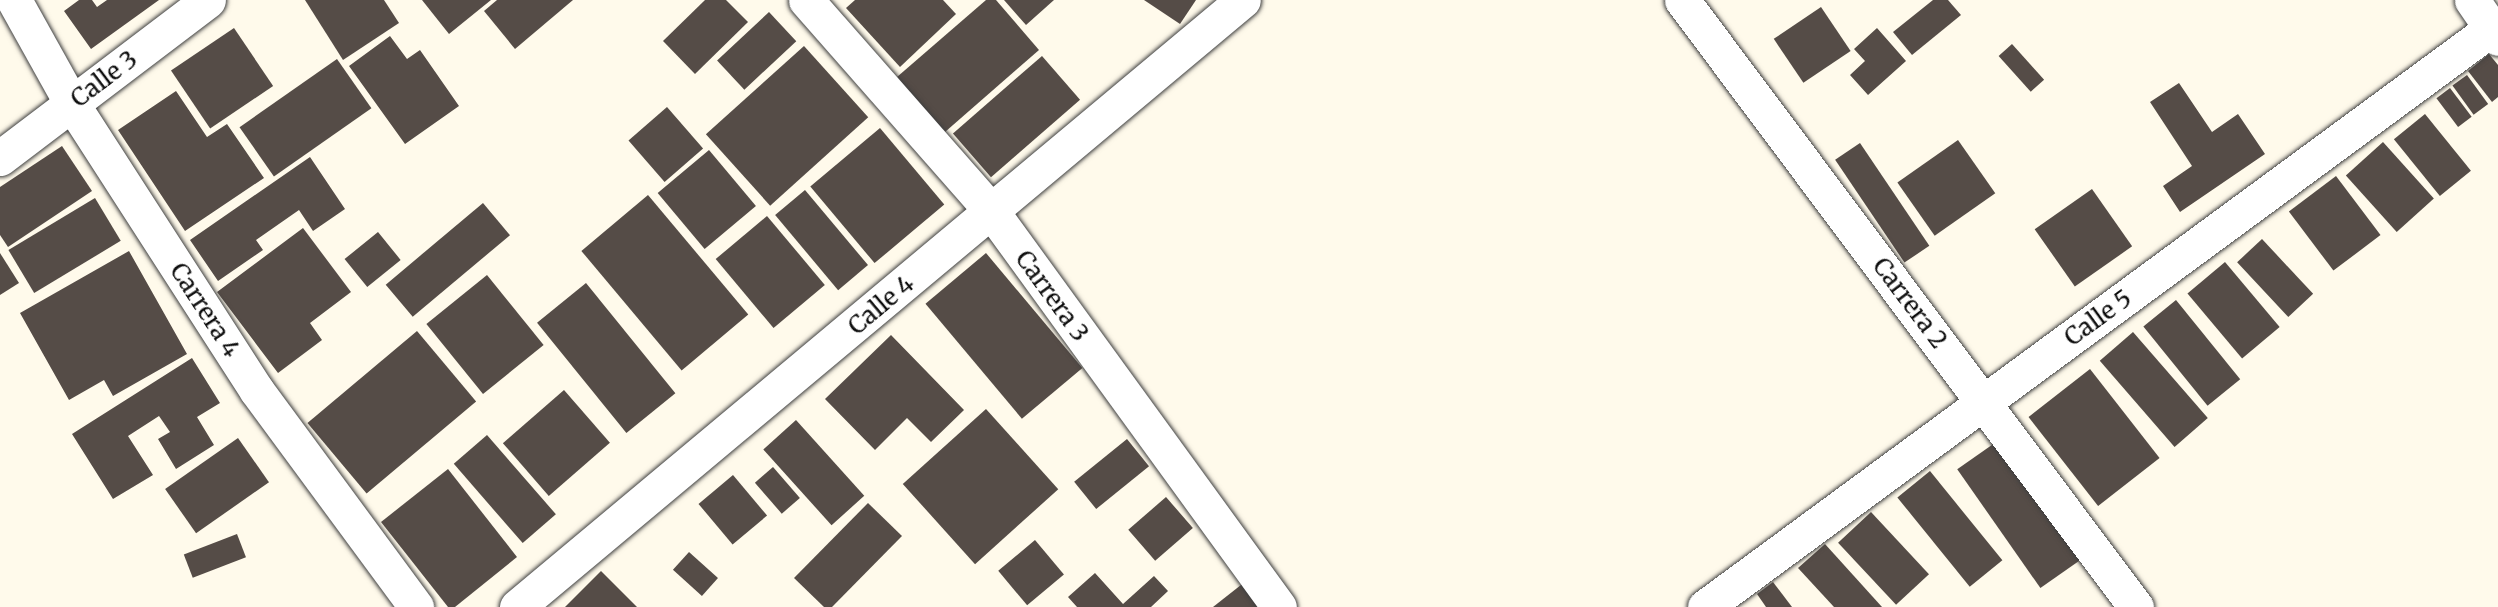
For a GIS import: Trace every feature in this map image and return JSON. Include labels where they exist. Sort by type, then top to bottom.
[{"type":"street","name":"Carrera 4","points":[[14,0],[72,104],[257,391],[416,607]]},
{"type":"street","name":"Calle 3","points":[[0,158],[208,0]]},
{"type":"street","name":"Carrera 3","points":[[806,0],[992,212],[1279,607]]},
{"type":"street","name":"Calle 4","points":[[517,607],[1242,0]]},
{"type":"street","name":"Carrera 2","points":[[1682,0],[1985,401],[2136,607]]},
{"type":"street","points":[[2472,0],[2494,33]]},
{"type":"street","name":"Calle 5","points":[[1705,607],[2494,33]]},
{"type":"building","points":[[79,0],[92,0],[97,7],[107,0],[159,0],[91,49],[64,11]]},
{"type":"building","points":[[305,0],[384,0],[399,23],[343,60]]},
{"type":"building","points":[[422,0],[491,0],[449,34]]},
{"type":"building","points":[[497,0],[573,0],[515,49],[484,11]]},
{"type":"building","points":[[705,0],[726,0],[748,22],[695,74],[663,41]]},
{"type":"building","points":[[855,0],[943,0],[956,14],[900,67],[846,8]]},
{"type":"building","points":[[986,0],[996,0],[1039,50],[945,132],[897,77]]},
{"type":"building","points":[[1004,0],[1054,0],[1026,25]]},
{"type":"building","points":[[1144,0],[1196,0],[1180,24]]},
{"type":"building","points":[[1933,0],[1948,0],[1961,15],[1912,55],[1893,32]]},
{"type":"building","points":[[1821,7],[1851,51],[1803,83],[1774,39]]},
{"type":"building","points":[[769,12],[796,41],[744,90],[717,60]]},
{"type":"building","points":[[234,28],[273,86],[210,129],[171,70]]},
{"type":"building","points":[[1877,28],[1906,61],[1868,95],[1850,75],[1865,61],[1854,49]]},
{"type":"building","points":[[390,36],[407,59],[420,50],[459,106],[405,144],[349,66]]},
{"type":"building","points":[[2012,44],[2044,80],[2031,92],[1999,56]]},
{"type":"building","points":[[804,46],[868,117],[770,206],[706,134]]},
{"type":"building","points":[[2489,54],[2498,65],[2498,97],[2492,102],[2468,71]]},
{"type":"building","points":[[1042,56],[1080,100],[991,177],[953,133]]},
{"type":"building","points":[[337,59],[371,108],[274,176],[240,127]]},
{"type":"building","points":[[2467,75],[2488,104],[2474,115],[2452,86]]},
{"type":"building","points":[[2179,83],[2212,132],[2238,114],[2265,154],[2180,212],[2163,186],[2192,166],[2150,102]]},
{"type":"building","points":[[2450,88],[2472,117],[2458,127],[2436,98]]},
{"type":"building","points":[[176,91],[207,137],[227,124],[264,178],[185,231],[118,130]]},
{"type":"building","points":[[667,107],[703,149],[665,182],[629,140]]},
{"type":"building","points":[[2425,114],[2471,171],[2440,196],[2394,139]]},
{"type":"building","points":[[880,128],[944,205],[875,263],[810,186]]},
{"type":"building","points":[[1958,140],[1995,193],[1935,236],[1897,182]]},
{"type":"building","points":[[2383,142],[2434,198],[2397,232],[2346,175]]},
{"type":"building","points":[[1860,143],[1929,246],[1904,263],[1835,160]]},
{"type":"building","points":[[62,146],[92,191],[8,247],[0,235],[0,187]]},
{"type":"building","points":[[709,150],[756,206],[705,249],[658,193]]},
{"type":"building","points":[[310,157],[345,209],[313,231],[299,210],[256,240],[263,250],[218,281],[190,240]]},
{"type":"building","points":[[2336,176],[2381,235],[2333,271],[2289,212]]},
{"type":"building","points":[[2092,189],[2132,246],[2075,286],[2035,229]]},
{"type":"building","points":[[805,190],[868,265],[838,290],[775,215]]},
{"type":"building","points":[[648,195],[748,315],[682,370],[581,251]]},
{"type":"building","points":[[95,198],[121,241],[34,293],[8,250]]},
{"type":"building","points":[[483,203],[510,235],[413,317],[386,285]]},
{"type":"building","points":[[767,216],[825,285],[774,328],[716,259]]},
{"type":"building","points":[[303,228],[351,292],[310,323],[322,340],[278,373],[217,292]]},
{"type":"building","points":[[378,232],[401,260],[367,287],[345,259]]},
{"type":"building","points":[[2262,239],[2313,294],[2288,317],[2237,262]]},
{"type":"building","points":[[129,251],[187,354],[113,396],[104,380],[69,400],[20,313]]},
{"type":"building","points":[[0,253],[19,283],[0,295]]},
{"type":"building","points":[[986,253],[1082,368],[1022,419],[925,304]]},
{"type":"building","points":[[2225,262],[2280,327],[2242,359],[2187,293]]},
{"type":"building","points":[[487,275],[544,345],[483,394],[426,324]]},
{"type":"building","points":[[586,283],[675,393],[626,433],[537,323]]},
{"type":"building","points":[[2176,300],[2240,379],[2208,406],[2143,326]]},
{"type":"building","points":[[417,331],[476,401],[367,493],[307,423]]},
{"type":"building","points":[[2133,332],[2208,418],[2175,447],[2100,361]]},
{"type":"building","points":[[891,335],[964,410],[931,442],[907,418],[875,450],[825,399]]},
{"type":"building","points":[[192,358],[220,403],[197,417],[214,445],[176,469],[158,439],[170,432],[159,416],[128,436],[153,475],[113,499],[72,434]]},
{"type":"building","points":[[2090,369],[2160,458],[2098,506],[2029,417]]},
{"type":"building","points":[[564,390],[610,443],[549,496],[503,443]]},
{"type":"building","points":[[986,409],[1058,489],[975,564],[903,484]]},
{"type":"building","points":[[796,420],[864,496],[832,525],[763,449]]},
{"type":"building","points":[[487,435],[556,514],[523,543],[454,464]]},
{"type":"building","points":[[238,438],[269,482],[196,533],[165,489]]},
{"type":"building","points":[[1127,439],[1149,466],[1096,509],[1074,482]]},
{"type":"building","points":[[1999,440],[2082,559],[2040,588],[1957,469]]},
{"type":"building","points":[[773,467],[800,498],[782,514],[755,483]]},
{"type":"building","points":[[448,469],[517,557],[455,607],[448,607],[381,522]]},
{"type":"building","points":[[1930,471],[2002,560],[1970,587],[1897,497]]},
{"type":"building","points":[[733,475],[767,516],[733,545],[699,504]]},
{"type":"building","points":[[1166,497],[1193,528],[1155,561],[1128,530]]},
{"type":"building","points":[[868,503],[902,536],[832,607],[824,607],[794,578]]},
{"type":"building","points":[[1871,512],[1929,574],[1896,605],[1838,543]]},
{"type":"building","points":[[237,534],[246,557],[193,578],[184,554]]},
{"type":"building","points":[[1035,540],[1064,574],[1027,605],[998,571]]},
{"type":"building","points":[[1825,544],[1882,607],[1834,607],[1798,568]]},
{"type":"building","points":[[689,552],[718,578],[702,596],[673,570]]},
{"type":"building","points":[[601,571],[637,607],[565,607]]},
{"type":"building","points":[[1095,573],[1123,604],[1154,576],[1168,591],[1151,607],[1077,607],[1068,597]]},
{"type":"building","points":[[1246,581],[1265,607],[1213,607]]},
{"type":"building","points":[[1773,582],[1792,607],[1766,607],[1757,594]]}]
